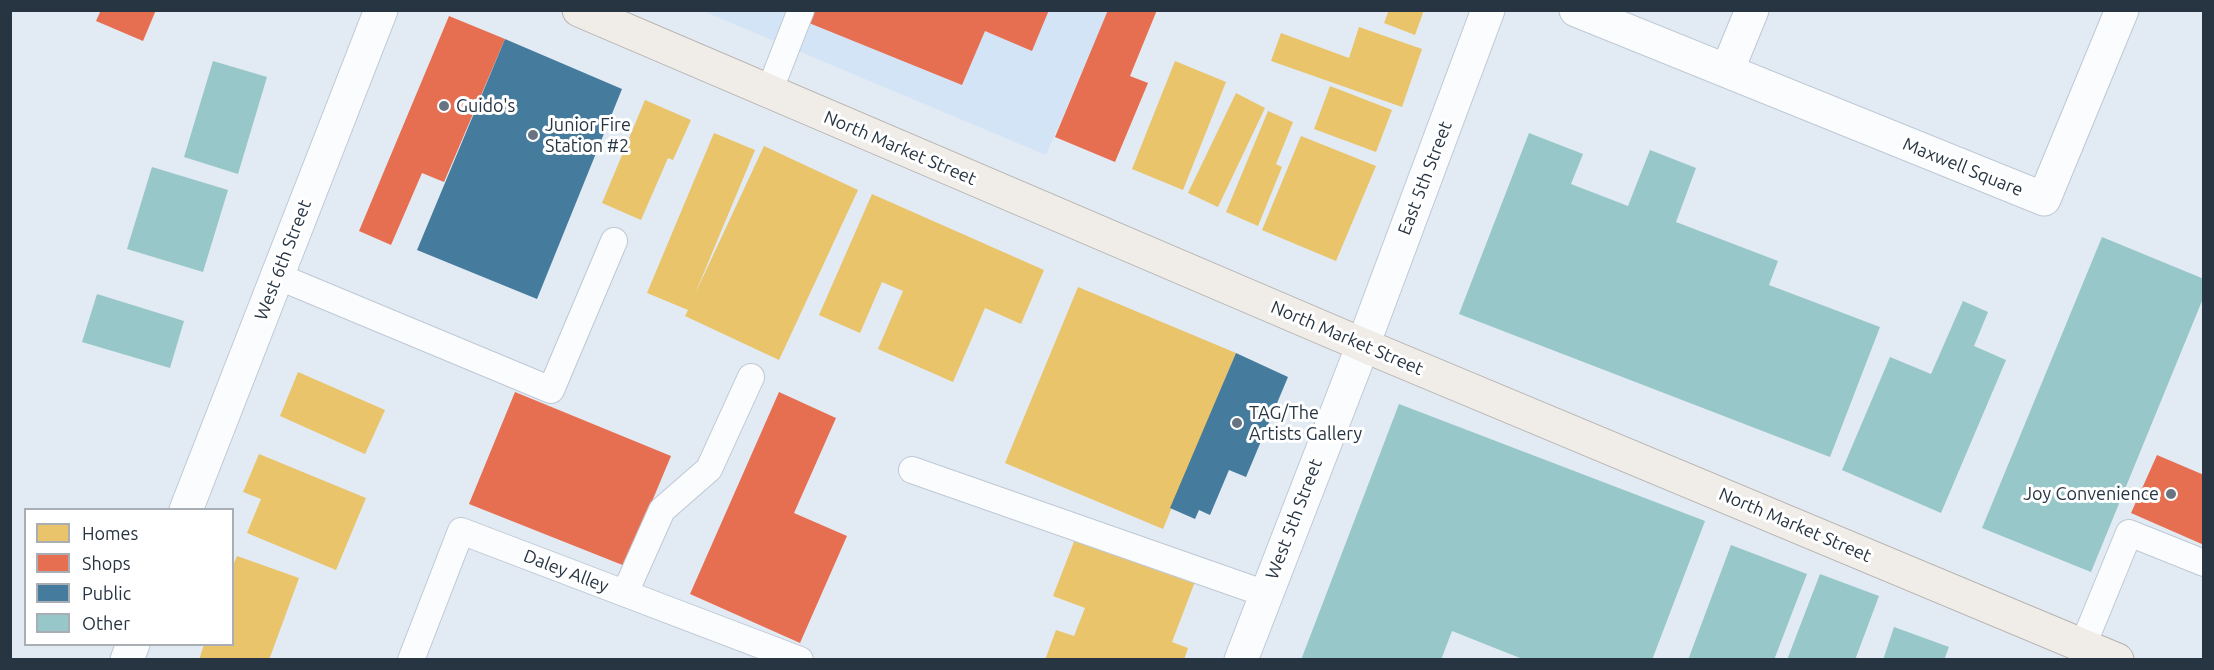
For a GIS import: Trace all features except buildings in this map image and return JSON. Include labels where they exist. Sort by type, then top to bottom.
[{"type":"main road","name":"North Market Street","points":[[579,10],[1363,345],[2117,660]]},
{"type":"street","name":"West 6th Street","points":[[187,508],[381,10]]},
{"type":"street","name":"East 5th Street","points":[[1363,345],[1488,10]]},
{"type":"street","name":"Maxwell Square","points":[[1576,10],[2044,199],[2122,10]]},
{"type":"street","points":[[1727,71],[1752,10]]},
{"type":"street","name":"West 5th Street","points":[[1240,660],[1363,345]]},
{"type":"street","points":[[127,660],[133,646]]},
{"type":"lane","points":[[769,92],[801,10]]},
{"type":"lane","points":[[277,276],[551,390],[614,241]]},
{"type":"lane","points":[[625,593],[662,510],[709,469],[751,377]]},
{"type":"lane","points":[[912,470],[1266,594]]},
{"type":"lane","name":"Daley Alley","points":[[411,660],[461,531],[800,660]]},
{"type":"lane","points":[[2083,645],[2129,533],[2204,563]]},
{"type":"shaded area","points":[[703,11],[1108,11],[1046,155]]},
{"type":"place","name":"Guido's","points":[[444,106]]},
{"type":"place","name":"Junior Fire Station #2","points":[[533,135]]},
{"type":"place","name":"TAG/The Artists Gallery","points":[[1237,423]]},
{"type":"place","name":"Joy Convenience","points":[[2171,494]]}]
